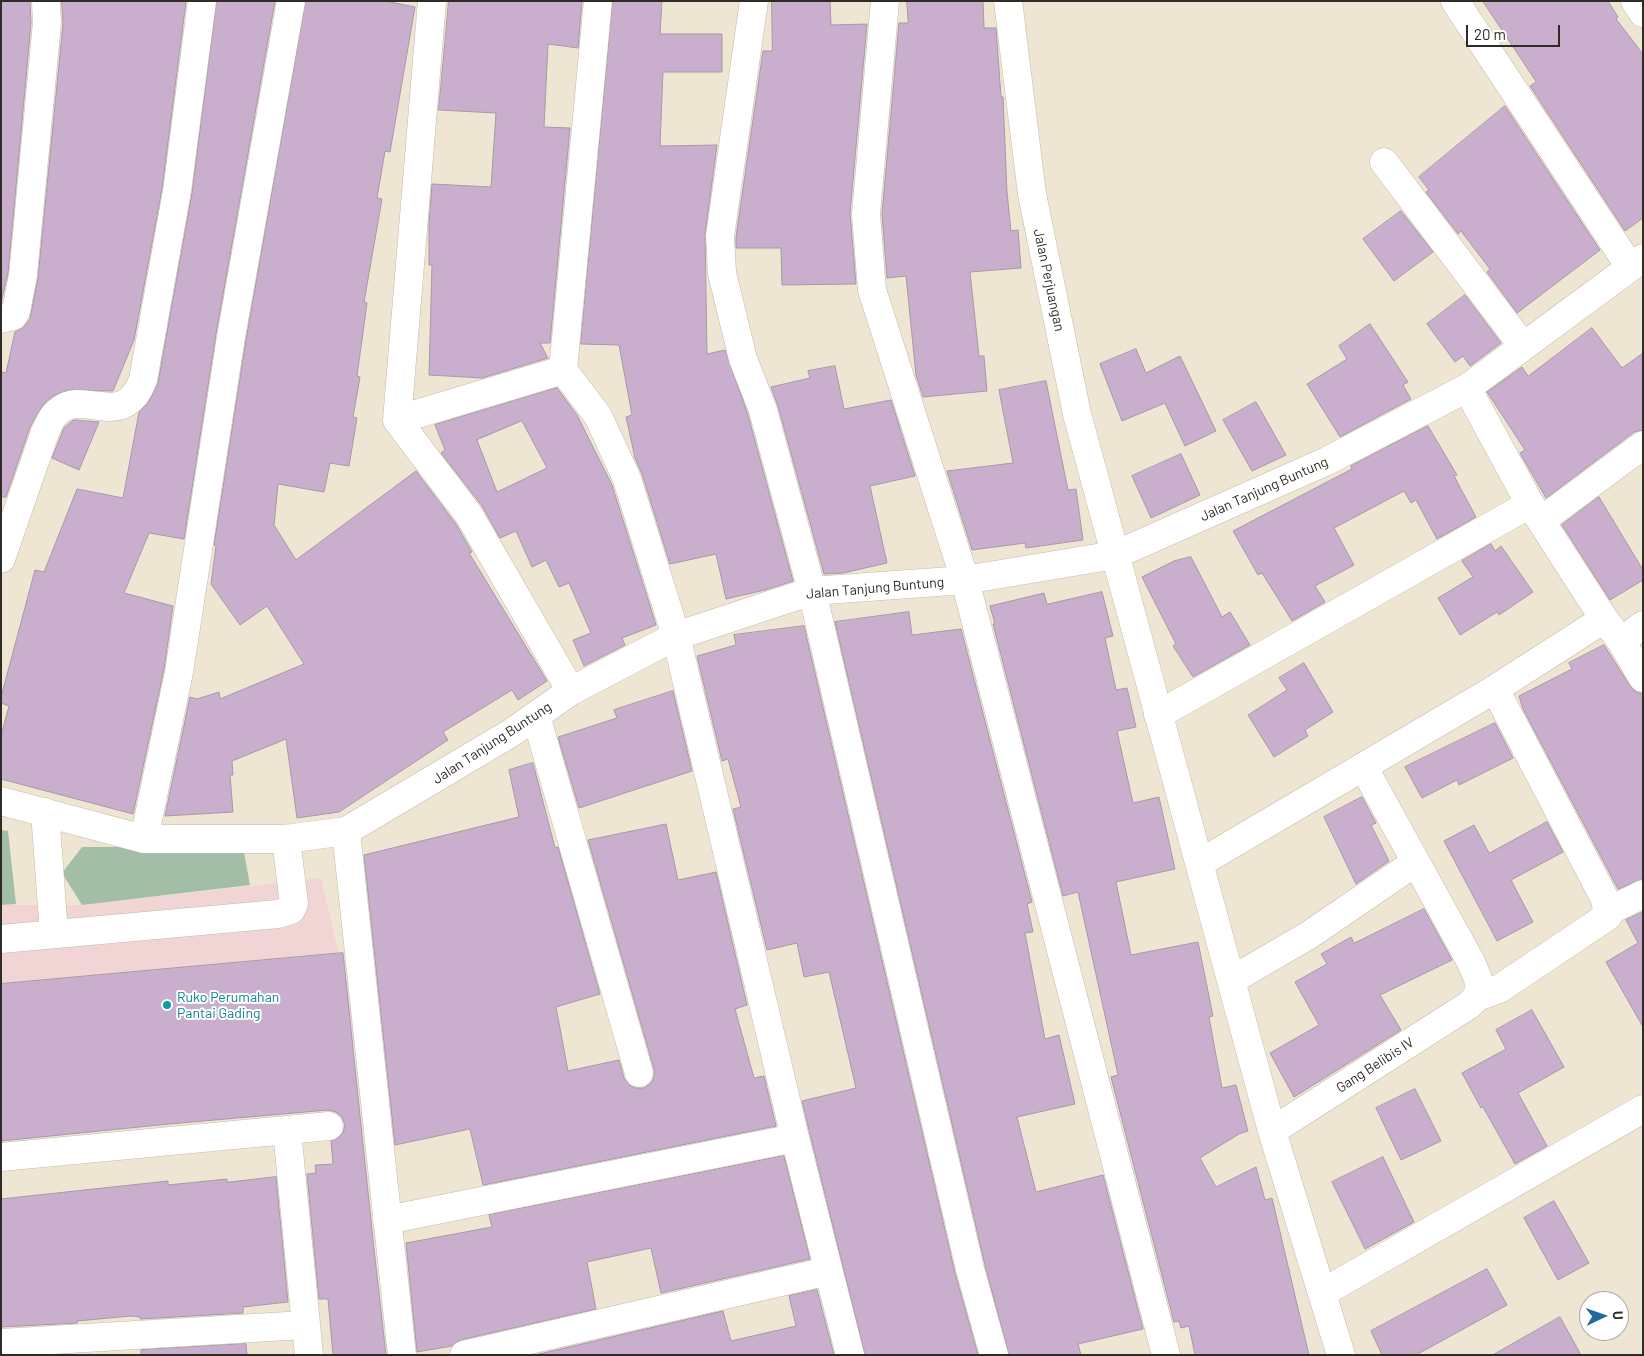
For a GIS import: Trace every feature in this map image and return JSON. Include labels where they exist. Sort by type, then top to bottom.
[{"type":"street","points":[[1,318],[13,316],[16,311],[23,275],[47,23],[46,1]]},
{"type":"street","points":[[1,559],[53,416],[62,408],[112,407],[130,402],[138,392],[143,380],[177,191],[202,1]]},
{"type":"street","points":[[144,839],[179,672],[231,337],[291,1]]},
{"type":"street","points":[[432,1],[397,420],[469,515],[571,691]]},
{"type":"street","points":[[598,1],[563,370],[598,416],[627,479],[676,636],[795,1138],[850,1355]]},
{"type":"street","points":[[754,1],[720,236],[722,273],[743,360],[763,410],[812,591],[970,1269],[994,1355]]},
{"type":"street","points":[[885,1],[866,214],[872,290],[965,580],[1166,1355]]},
{"type":"street","name":"Jalan Perjuangan","points":[[1008,1],[1032,194],[1077,414],[1272,1131],[1341,1355]]},
{"type":"street","points":[[1455,1],[1636,262]]},
{"type":"street","points":[[1635,1],[1643,13]]},
{"type":"street","points":[[1384,162],[1522,346]]},
{"type":"street","name":"Jalan Tanjung Buntung","points":[[1,801],[144,839],[286,839],[346,831],[437,778],[536,716],[571,691],[676,636],[812,591],[965,580],[1115,555],[1327,461],[1467,388],[1636,262]]},
{"type":"street","points":[[397,420],[563,370]]},
{"type":"street","points":[[1467,388],[1536,512],[1604,619],[1621,641],[1643,678]]},
{"type":"street","points":[[1158,715],[1536,512],[1643,445]]},
{"type":"street","points":[[1200,863],[1495,689],[1604,619]]},
{"type":"street","points":[[1621,641],[1643,625]]},
{"type":"street","points":[[1495,689],[1605,899],[1609,912]]},
{"type":"street","points":[[536,716],[639,1072]]},
{"type":"street","points":[[1364,768],[1471,962],[1480,984],[1477,997]]},
{"type":"street","points":[[45,812],[54,934]]},
{"type":"street","points":[[346,831],[402,1355]]},
{"type":"street","points":[[1,939],[278,914],[291,910],[294,904],[286,839]]},
{"type":"street","points":[[1232,980],[1309,935],[1416,862]]},
{"type":"street","name":"Gang Belibis IV","points":[[1272,1131],[1469,1005],[1477,997],[1499,989],[1580,936],[1606,917],[1609,912],[1643,894]]},
{"type":"street","points":[[1322,1293],[1643,1109]]},
{"type":"street","points":[[1,1157],[329,1126]]},
{"type":"street","points":[[287,1131],[309,1355]]},
{"type":"street","points":[[387,1220],[795,1138]]},
{"type":"street","points":[[464,1355],[828,1271]]},
{"type":"street","points":[[1,1343],[305,1325]]},
{"type":"shaded area","points":[[321,878],[360,1045],[1,1072],[1,905],[82,905]]},
{"type":"green space","points":[[1,830],[8,831],[16,904],[1,905]]},
{"type":"green space","points":[[82,847],[243,847],[250,885],[82,905],[62,873]]},
{"type":"building","points":[[1,1],[30,1],[31,23],[8,273],[1,303]]},
{"type":"building","points":[[62,1],[186,1],[162,189],[134,340],[113,391],[68,390],[53,396],[43,405],[30,427],[6,497],[1,497],[1,372],[6,373],[15,332],[23,328],[30,319],[38,278],[63,24]]},
{"type":"building","points":[[217,1],[275,1],[216,334],[184,539],[149,533],[124,593],[173,606],[164,669],[133,814],[1,779],[1,736],[9,706],[1,703],[1,697],[35,570],[44,572],[77,489],[123,498],[139,412],[148,403],[158,383],[192,193]]},
{"type":"building","points":[[306,1],[385,1],[415,7],[390,152],[385,151],[377,198],[382,199],[364,302],[367,303],[357,376],[360,377],[353,417],[357,418],[349,466],[330,463],[324,492],[278,484],[274,525],[296,560],[416,471],[456,524],[472,552],[469,553],[547,681],[518,700],[512,690],[443,732],[448,740],[339,812],[297,818],[286,739],[232,761],[233,775],[230,775],[233,812],[165,816],[190,697],[197,699],[219,692],[220,699],[304,664],[267,606],[240,625],[211,584],[216,546],[214,545],[246,340]]},
{"type":"building","points":[[449,1],[582,1],[578,48],[548,44],[544,127],[570,128],[550,343],[540,343],[548,358],[482,378],[429,375],[432,265],[429,265],[429,224],[432,184],[491,187],[496,113],[439,110]]},
{"type":"building","points":[[613,1],[662,1],[660,34],[722,34],[722,72],[663,72],[660,146],[717,145],[705,234],[707,354],[725,350],[748,415],[793,581],[726,599],[716,554],[670,564],[642,474],[635,458],[626,417],[632,415],[619,345],[581,344]]},
{"type":"building","points":[[772,1],[830,1],[831,25],[867,24],[850,213],[856,284],[782,285],[781,248],[736,248],[763,51],[772,51]]},
{"type":"building","points":[[907,1],[983,1],[984,28],[996,28],[1001,97],[1003,97],[1007,192],[1011,231],[1018,230],[1021,268],[970,272],[979,356],[984,356],[987,391],[923,397],[916,375],[906,276],[887,278],[882,214],[899,23],[908,23]]},
{"type":"building","points":[[1483,1],[1608,1],[1618,17],[1616,19],[1643,54],[1643,218],[1625,231],[1530,86],[1536,82]]},
{"type":"building","points":[[1505,106],[1600,250],[1517,313],[1487,272],[1490,269],[1461,231],[1458,234],[1426,192],[1429,190],[1419,177]]},
{"type":"building","points":[[1401,211],[1433,252],[1394,281],[1363,239]]},
{"type":"building","points":[[1465,295],[1501,343],[1470,366],[1463,356],[1455,362],[1427,324]]},
{"type":"building","points":[[1370,324],[1408,382],[1403,385],[1411,399],[1340,437],[1307,384],[1347,359],[1339,346]]},
{"type":"building","points":[[1592,328],[1622,368],[1643,353],[1643,430],[1634,432],[1546,498],[1520,453],[1525,450],[1487,392],[1522,367],[1528,376]]},
{"type":"building","points":[[1136,349],[1146,373],[1180,356],[1216,431],[1185,446],[1165,403],[1122,421],[1100,364]]},
{"type":"building","points":[[835,366],[844,409],[891,400],[915,476],[870,486],[887,563],[843,573],[824,574],[778,406],[771,387],[810,378],[808,371]]},
{"type":"building","points":[[1046,381],[1068,490],[1076,489],[1083,540],[1026,548],[1025,543],[972,550],[947,471],[1013,463],[999,390]]},
{"type":"building","points":[[557,388],[577,415],[612,485],[656,625],[622,638],[625,645],[584,666],[573,640],[591,633],[569,583],[559,587],[546,560],[532,567],[516,531],[500,538],[482,506],[441,453],[445,450],[435,425]],"holes":[[[522,421],[547,468],[497,492],[477,440]]]},
{"type":"building","points":[[1256,402],[1286,455],[1252,471],[1223,420]]},
{"type":"building","points":[[74,420],[99,422],[79,470],[52,458],[64,428]]},
{"type":"building","points":[[1428,426],[1457,475],[1454,476],[1476,517],[1437,539],[1416,500],[1411,503],[1404,491],[1334,528],[1354,565],[1315,586],[1325,602],[1292,621],[1262,573],[1258,575],[1233,531],[1352,469],[1351,466]]},
{"type":"building","points":[[1181,454],[1200,495],[1151,518],[1132,476]]},
{"type":"building","points":[[1599,497],[1643,570],[1643,580],[1610,600],[1562,525]]},
{"type":"building","points":[[1491,544],[1495,551],[1501,546],[1533,592],[1499,615],[1497,612],[1460,635],[1438,598],[1473,577],[1462,561]]},
{"type":"building","points":[[1191,557],[1222,617],[1230,612],[1250,645],[1193,677],[1173,646],[1176,644],[1142,577],[1174,561]]},
{"type":"building","points":[[1102,592],[1113,636],[1105,638],[1116,690],[1127,688],[1136,727],[1117,731],[1133,803],[1159,797],[1175,869],[1116,882],[1131,955],[1198,942],[1213,1016],[1209,1017],[1222,1088],[1236,1085],[1248,1131],[1239,1134],[1200,1158],[1216,1187],[1256,1167],[1265,1200],[1272,1198],[1309,1355],[1195,1355],[1189,1326],[1181,1328],[1179,1321],[1174,1322],[1111,1077],[1118,1075],[1078,892],[1063,896],[990,606],[1044,593],[1047,604]]},
{"type":"building","points":[[909,612],[912,635],[961,629],[1032,902],[1027,904],[1033,932],[1025,933],[1045,1039],[1059,1035],[1075,1104],[1017,1117],[1036,1192],[1103,1175],[1143,1329],[1078,1344],[1081,1355],[1009,1355],[985,1265],[835,622]]},
{"type":"building","points":[[804,626],[955,1273],[978,1355],[865,1355],[802,1101],[856,1088],[829,972],[804,977],[797,943],[767,950],[733,809],[741,807],[728,759],[722,761],[697,656],[736,645],[734,635]]},
{"type":"building","points":[[1604,645],[1630,686],[1636,692],[1643,694],[1643,879],[1618,889],[1523,709],[1519,696],[1572,669],[1569,663]]},
{"type":"building","points":[[1304,663],[1333,712],[1305,730],[1308,736],[1274,757],[1248,715],[1287,690],[1279,678]]},
{"type":"building","points":[[673,691],[692,771],[579,808],[558,737],[617,718],[614,710]]},
{"type":"building","points":[[1495,723],[1513,758],[1459,785],[1457,780],[1422,798],[1405,767]]},
{"type":"building","points":[[533,763],[555,848],[558,847],[600,994],[556,1007],[568,1071],[619,1060],[624,1078],[629,1085],[635,1088],[644,1088],[651,1083],[654,1077],[654,1069],[588,840],[666,824],[678,880],[716,872],[747,1005],[735,1009],[754,1078],[764,1076],[776,1126],[483,1185],[470,1129],[395,1145],[364,855],[519,817],[509,770]]},
{"type":"building","points":[[1362,797],[1376,823],[1371,825],[1389,861],[1356,884],[1324,817]]},
{"type":"building","points":[[1547,822],[1563,852],[1511,880],[1533,922],[1497,941],[1444,841],[1474,825],[1489,853]]},
{"type":"building","points":[[1424,909],[1452,960],[1380,995],[1401,1030],[1294,1097],[1270,1053],[1319,1025],[1295,982],[1327,964],[1321,954],[1351,937],[1354,943]]},
{"type":"building","points":[[1643,912],[1643,1027],[1606,962],[1638,943],[1626,920]]},
{"type":"building","points":[[343,953],[386,1355],[333,1355],[328,1299],[319,1299],[307,1174],[316,1173],[315,1165],[333,1164],[331,1141],[343,1133],[345,1125],[342,1117],[336,1112],[328,1110],[1,1141],[1,984]]},
{"type":"building","points":[[1532,1010],[1564,1067],[1518,1093],[1547,1146],[1515,1164],[1462,1073],[1506,1049],[1496,1030]]},
{"type":"building","points":[[1415,1089],[1441,1141],[1401,1160],[1376,1108]]},
{"type":"building","points":[[784,1156],[810,1259],[661,1293],[651,1248],[587,1262],[596,1309],[460,1340],[452,1346],[417,1352],[406,1243],[492,1227],[489,1215]]},
{"type":"building","points":[[1383,1157],[1414,1222],[1365,1249],[1332,1182]]},
{"type":"building","points":[[276,1177],[288,1302],[243,1307],[243,1313],[140,1319],[140,1317],[131,1316],[77,1321],[77,1323],[1,1327],[1,1199],[168,1181],[168,1185],[227,1179],[227,1182]]},
{"type":"building","points":[[1554,1201],[1589,1263],[1558,1280],[1524,1218]]},
{"type":"building","points":[[1487,1269],[1507,1305],[1416,1355],[1382,1355],[1371,1331]]},
{"type":"building","points":[[817,1290],[834,1355],[535,1355],[723,1311],[731,1341],[796,1326],[789,1296]]},
{"type":"building","points":[[1560,1317],[1581,1355],[1493,1355]]},
{"type":"building","points":[[246,1344],[247,1355],[141,1355],[141,1350]]},
{"type":"place","name":"Ruko Perumahan Pantai Gading","points":[[167,1005]]}]
